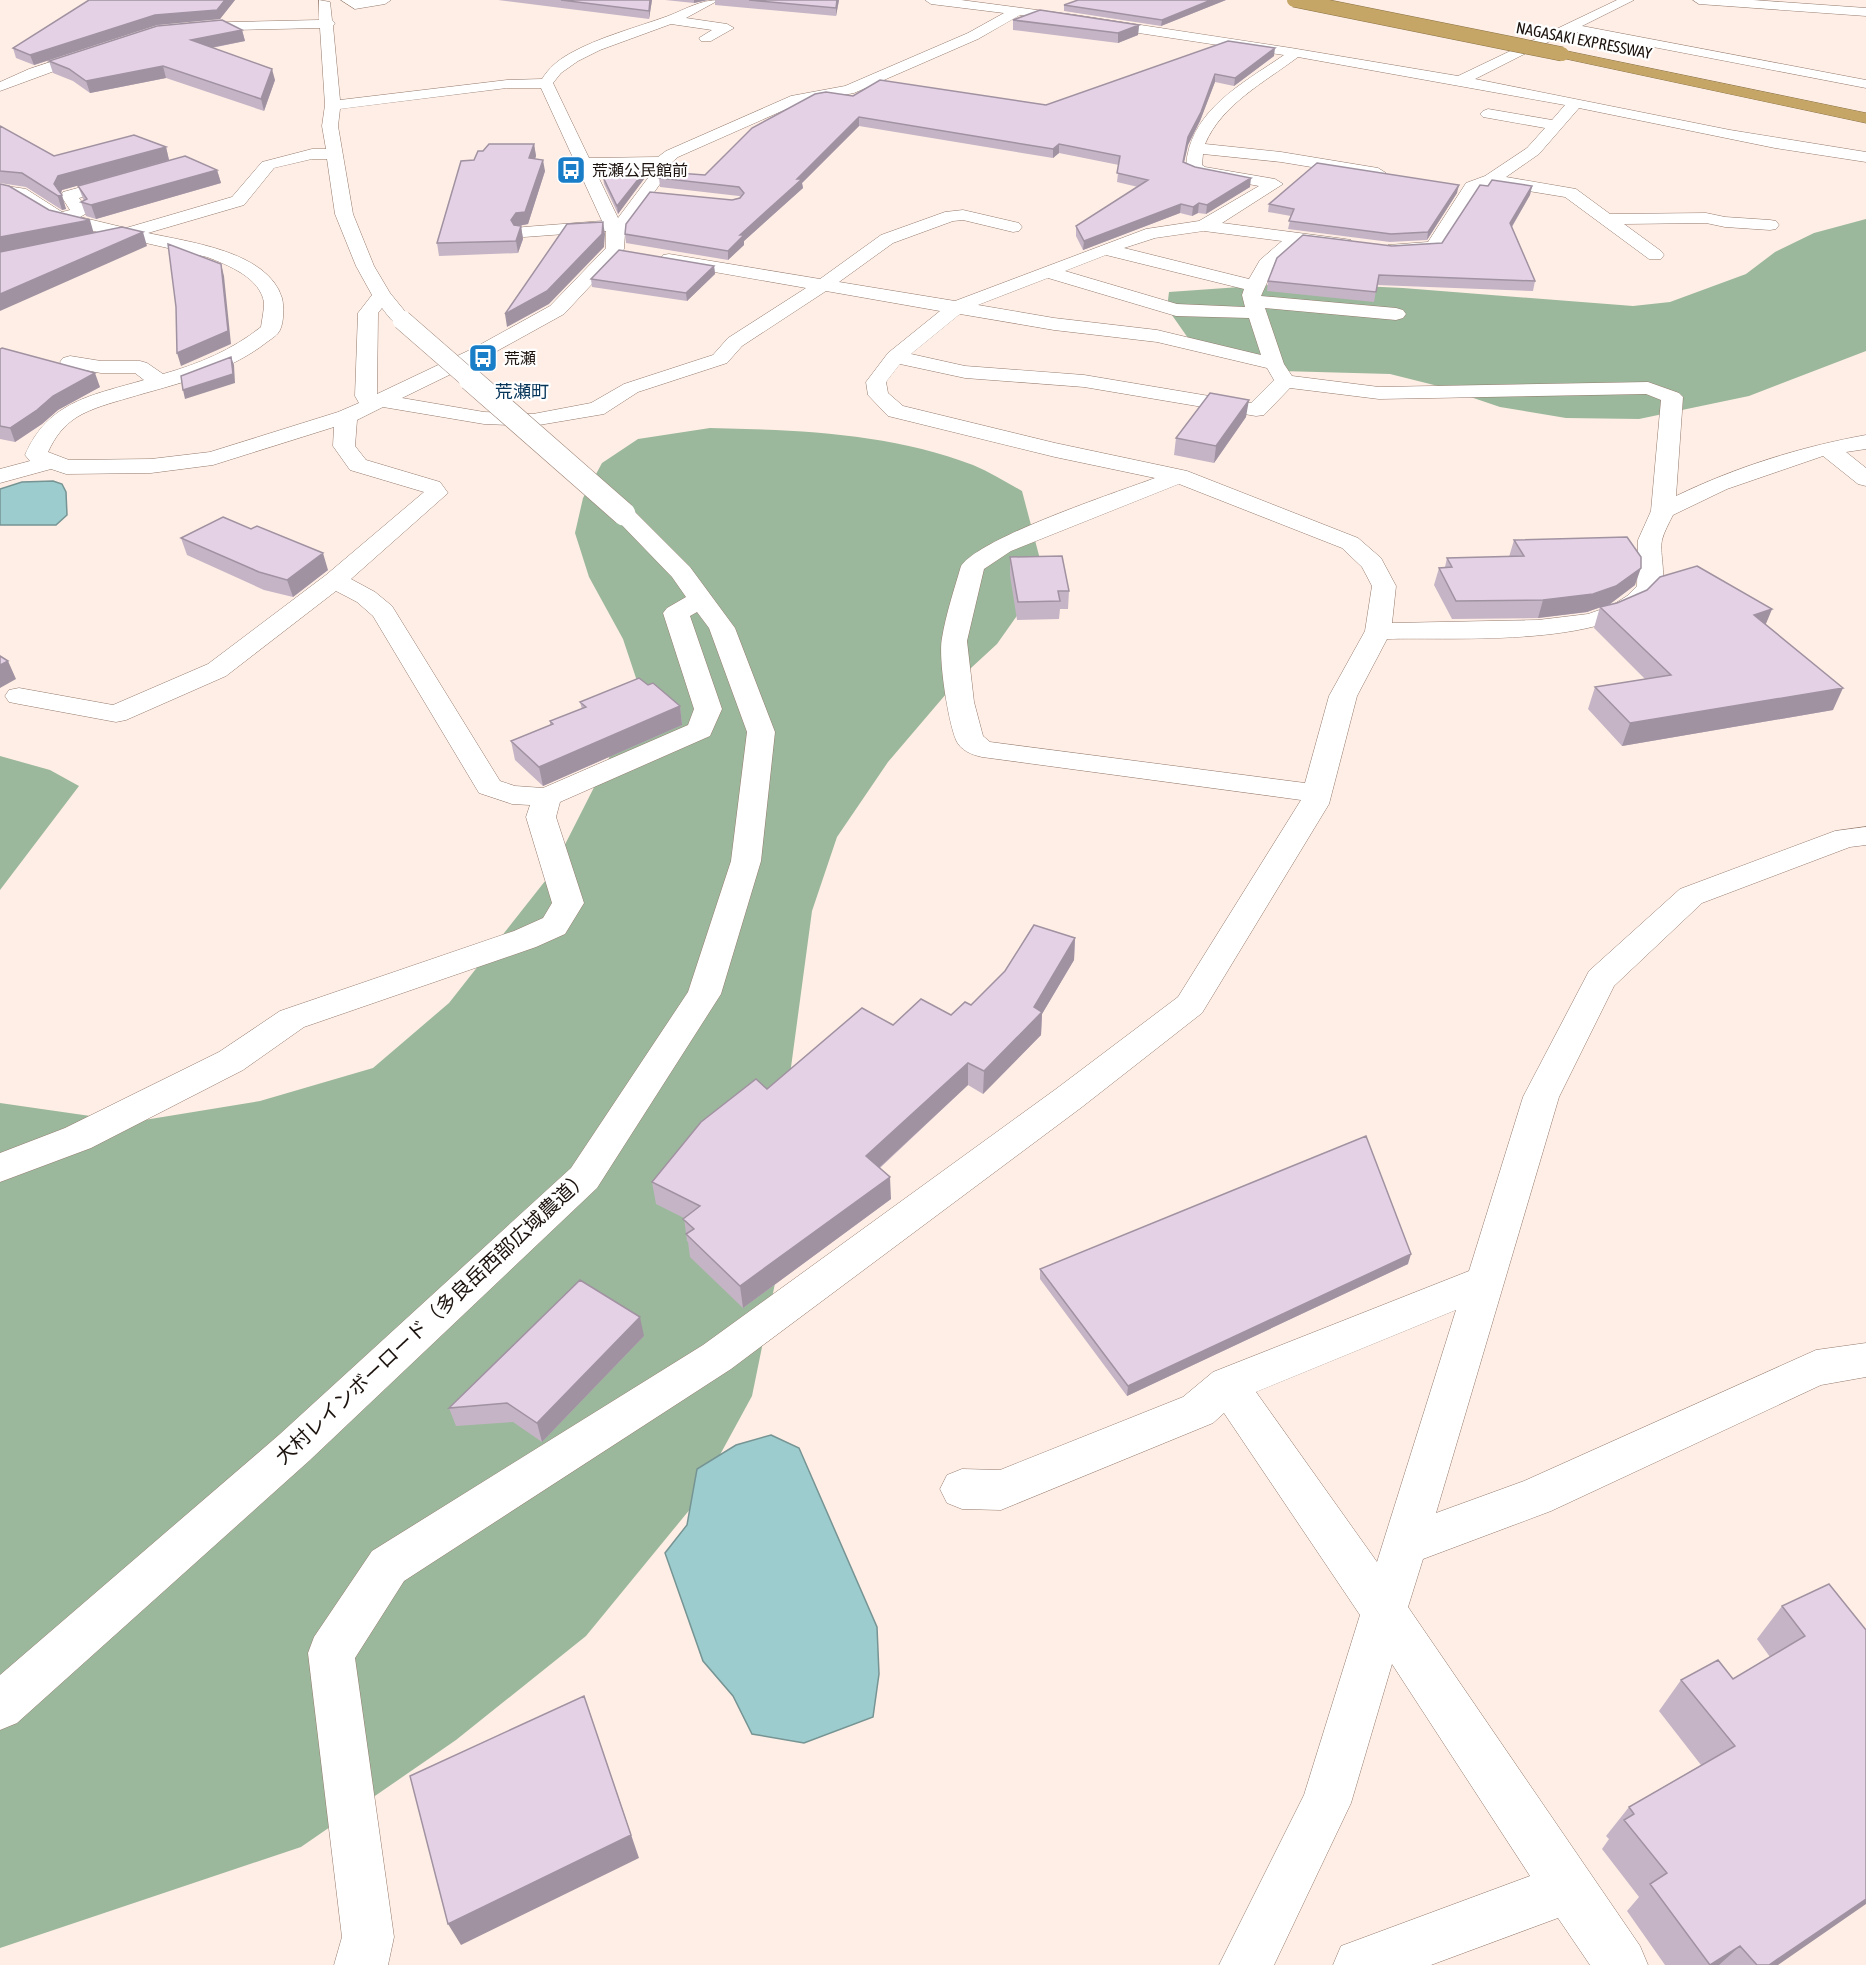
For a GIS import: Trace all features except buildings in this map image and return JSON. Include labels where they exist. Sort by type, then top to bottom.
[{"type":"highway","name":"NAGASAKI EXPRESSWAY","points":[[1294,0],[1866,118]]},
{"type":"highway","name":"NAGASAKI EXPRESSWAY","points":[[1342,0],[1866,107]]},
{"type":"street","name":"大村レインボーロード（多良岳西部広域農道）","points":[[0,1706],[295,1447],[584,1178],[704,994],[746,861],[761,732],[722,628],[681,572],[624,514],[402,320],[382,296],[365,266],[344,214],[330,126],[333,105],[322,52],[328,23],[324,0]]},
{"type":"street","points":[[347,0],[355,5],[385,0]]},
{"type":"street","points":[[614,236],[546,84],[549,74],[562,63],[671,20],[713,0]]},
{"type":"street","points":[[931,0],[1460,81],[1784,144],[1866,157]]},
{"type":"street","points":[[1460,81],[1628,0]]},
{"type":"street","points":[[1699,0],[1866,12]]},
{"type":"street","points":[[582,163],[662,162],[686,147],[796,99],[849,90],[1025,13],[1058,3]]},
{"type":"street","points":[[272,26],[289,10]]},
{"type":"street","points":[[671,20],[732,26],[706,38]]},
{"type":"street","points":[[176,29],[211,25],[272,26],[328,23]]},
{"type":"street","points":[[272,26],[275,34],[285,39]]},
{"type":"street","points":[[1568,27],[1809,68],[1866,84]]},
{"type":"street","points":[[0,87],[34,72],[108,47]]},
{"type":"street","points":[[1275,184],[1200,171],[1194,166],[1193,155],[1202,131],[1221,108],[1294,54]]},
{"type":"street","points":[[333,105],[507,84],[546,84]]},
{"type":"street","points":[[1453,186],[1472,187],[1491,180],[1533,151],[1575,103]]},
{"type":"street","points":[[1488,114],[1556,125]]},
{"type":"street","points":[[1195,148],[1281,157],[1398,177]]},
{"type":"street","points":[[92,243],[238,201],[268,165],[284,159],[312,154],[334,154]]},
{"type":"street","points":[[1204,226],[1275,184],[1279,176],[1281,157]]},
{"type":"street","points":[[0,190],[20,193],[60,218],[123,234],[166,241],[234,260],[265,284],[273,301],[271,329],[253,345],[217,363],[82,406],[58,420],[42,440],[36,455],[66,467],[151,466],[213,458],[346,417],[481,352],[557,310],[662,170],[662,162]]},
{"type":"street","points":[[60,218],[80,212],[69,196],[136,177]]},
{"type":"street","points":[[1491,180],[1570,193],[1655,255]]},
{"type":"street","points":[[361,1965],[368,1937],[331,1653],[388,1566],[717,1357],[1059,1105],[1190,1005],[1314,804],[1343,696],[1378,631],[1384,586],[1372,563],[1350,543],[1179,476],[1055,450],[896,411],[878,395],[876,382],[895,357],[955,308],[1152,233],[1204,226],[1372,247],[1410,249],[1434,247],[1472,187]]},
{"type":"street","points":[[644,193],[666,195]]},
{"type":"street","points":[[382,296],[368,313],[366,396],[374,402],[484,418],[533,420],[573,411],[596,409],[631,388],[720,359],[735,342],[823,285],[887,239],[951,216],[963,215],[1013,227]]},
{"type":"street","points":[[1606,219],[1706,218],[1725,222],[1770,225]]},
{"type":"street","points":[[524,232],[614,236],[643,254],[1054,324],[1157,336],[1279,373],[1379,393],[1532,388],[1648,388],[1672,397],[1663,511],[1650,540],[1649,587],[1636,601],[1620,611],[1592,621],[1538,628],[1378,631]]},
{"type":"street","points":[[1279,373],[1255,300],[1266,264],[1297,238]]},
{"type":"street","points":[[1105,249],[1255,300]]},
{"type":"street","points":[[1049,272],[1176,310],[1255,300],[1396,314]]},
{"type":"street","points":[[895,357],[965,372],[1084,381],[1256,410],[1279,373]]},
{"type":"street","points":[[69,362],[101,367],[140,367],[159,381]]},
{"type":"street","points":[[20,696],[116,714],[217,670],[335,580],[377,542],[437,494],[432,487],[358,465],[344,446],[346,417]]},
{"type":"street","points":[[1663,511],[1719,484],[1815,451],[1866,442]]},
{"type":"street","points":[[1828,448],[1866,479]]},
{"type":"street","points":[[0,476],[50,462]]},
{"type":"street","points":[[1179,476],[1002,546],[973,566],[954,641],[960,702],[970,740],[982,748],[1317,793]]},
{"type":"street","points":[[335,580],[366,597],[383,611],[489,787],[512,795],[547,796],[700,730],[708,709],[676,613],[701,599]]},
{"type":"street","points":[[0,1168],[78,1138],[231,1061],[292,1020],[525,939],[554,926],[568,903],[541,817],[547,796]]},
{"type":"street","points":[[1246,1965],[1326,1803],[1541,1097],[1601,979],[1692,896],[1846,838],[1866,836]]},
{"type":"street","points":[[962,1489],[1001,1490],[1198,1410],[1228,1385],[1485,1281]]},
{"type":"street","points":[[1405,1545],[1536,1497],[1816,1368],[1866,1360]]},
{"type":"street","points":[[1228,1385],[1384,1611],[1621,1965]]},
{"type":"street","points":[[1360,1965],[1568,1888]]},
{"type":"green space","points":[[1866,219],[1866,351],[1749,396],[1639,419],[1566,418],[1500,407],[1438,386],[1390,374],[1281,371],[1188,338],[1167,308],[1169,292],[1298,283],[1403,288],[1633,306],[1670,302],[1746,274],[1775,252],[1814,233]]},
{"type":"green space","points":[[710,428],[843,435],[909,446],[973,465],[1022,491],[1041,563],[1028,600],[997,644],[958,680],[888,762],[837,837],[812,911],[787,1097],[783,1244],[752,1396],[691,1508],[586,1636],[456,1740],[301,1847],[0,1948],[0,1103],[132,1122],[260,1101],[373,1068],[449,1003],[549,876],[614,748],[637,681],[623,639],[589,577],[575,533],[583,498],[602,463],[638,439]]},
{"type":"green space","points":[[0,756],[50,770],[79,786],[0,890]]},
{"type":"water","points":[[53,481],[62,484],[66,492],[67,515],[56,525],[0,525],[0,489],[22,482]]},
{"type":"water","points":[[771,1435],[799,1448],[877,1627],[879,1674],[873,1717],[804,1743],[752,1734],[733,1696],[703,1661],[665,1553],[687,1525],[697,1469],[736,1445]]},
{"type":"place","name":"荒瀬公民館前","points":[[571,170]]},
{"type":"place","name":"荒瀬","points":[[483,358]]},
{"type":"district","name":"荒瀬町","points":[[522,392]]}]
